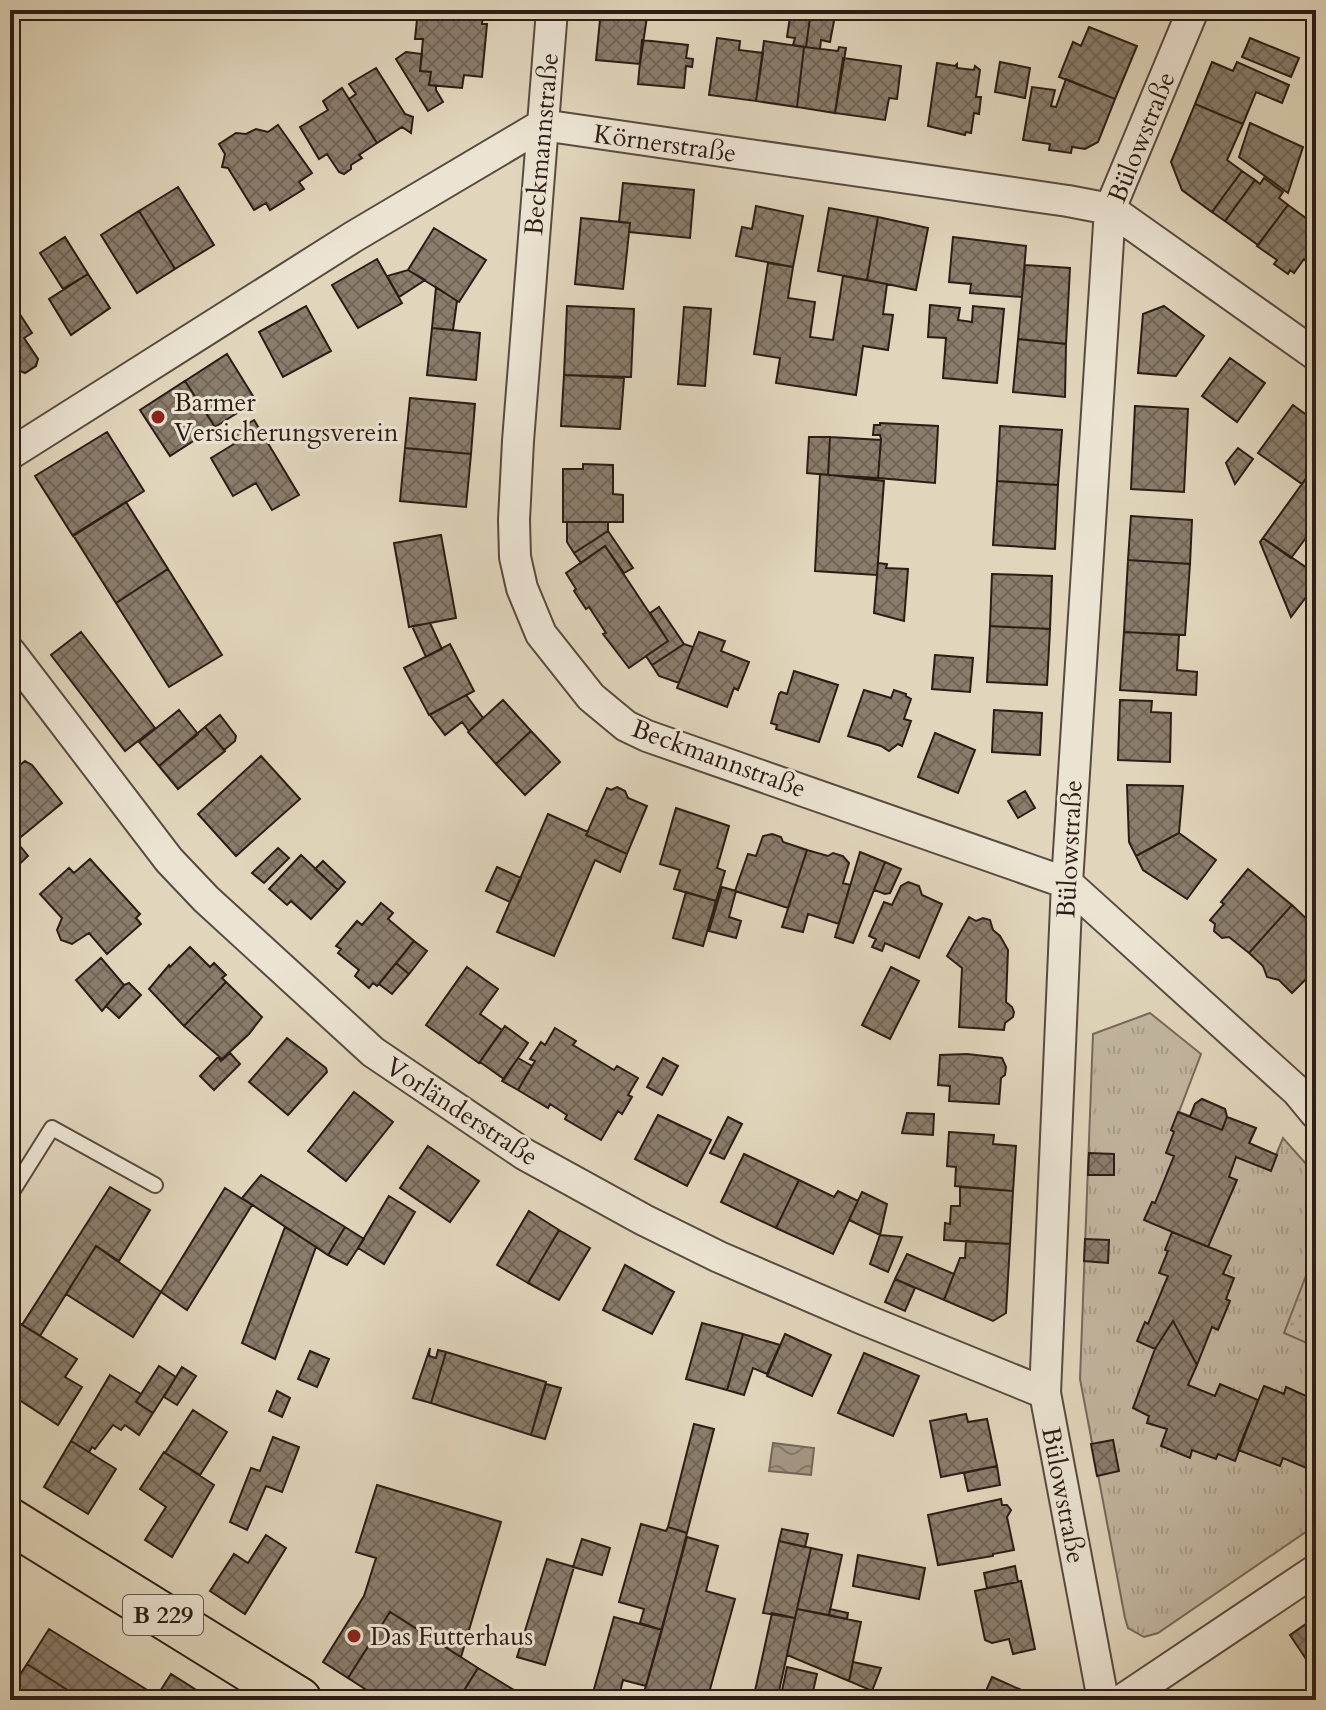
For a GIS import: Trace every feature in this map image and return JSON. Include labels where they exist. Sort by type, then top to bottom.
[{"type":"main road","name":"B 229","points":[[10,1521],[299,1700]]},
{"type":"street","name":"Beckmannstraße","points":[[552,10],[518,441],[513,543],[522,588],[541,634],[591,697],[626,726],[647,736],[1067,883],[1297,1091],[1316,1114]]},
{"type":"street","name":"Bülowstraße","points":[[1103,1700],[1045,1393],[1067,883],[1110,209],[1193,10]]},
{"type":"street","name":"Körnerstraße","points":[[542,125],[1110,209],[1316,355]]},
{"type":"street","points":[[10,454],[353,237],[542,125]]},
{"type":"street","name":"Vorländerstraße","points":[[10,652],[169,860],[206,899],[373,1052],[524,1154],[644,1220],[719,1257],[848,1313],[1045,1393]]},
{"type":"street","points":[[1122,1700],[1316,1570]]},
{"type":"lane","points":[[10,1195],[52,1128],[155,1185]]},
{"type":"green space","points":[[1150,1013],[1201,1054],[1179,1112],[1190,1116],[1195,1104],[1202,1099],[1225,1109],[1227,1117],[1256,1128],[1249,1144],[1276,1155],[1283,1138],[1316,1175],[1316,1525],[1158,1633],[1144,1637],[1128,1628],[1125,1618],[1080,1379],[1093,1034]]},
{"type":"green space","points":[[1307,1273],[1316,1277],[1316,1347],[1284,1333]]},
{"type":"water","points":[[773,1443],[814,1448],[811,1475],[769,1471]]},
{"type":"building","points":[[418,10],[488,12],[488,15],[483,14],[482,24],[487,24],[482,77],[464,75],[462,88],[429,85],[431,72],[420,71],[423,39],[415,39]]},
{"type":"building","points":[[601,10],[648,10],[640,64],[596,60]]},
{"type":"building","points":[[791,10],[811,10],[806,47],[793,45],[795,38],[787,37]]},
{"type":"building","points":[[811,10],[836,10],[830,42],[821,40],[820,49],[806,47]]},
{"type":"building","points":[[1089,27],[1137,46],[1115,99],[1059,77],[1073,42],[1081,46]]},
{"type":"building","points":[[717,38],[740,41],[739,50],[763,53],[756,101],[709,95]]},
{"type":"building","points":[[1250,38],[1299,58],[1291,77],[1242,57]]},
{"type":"building","points":[[642,40],[688,45],[686,58],[693,59],[692,67],[686,66],[684,88],[638,84]]},
{"type":"building","points":[[764,41],[804,47],[797,107],[756,101]]},
{"type":"building","points":[[804,47],[838,51],[839,47],[846,48],[835,113],[797,107]]},
{"type":"building","points":[[406,52],[422,54],[420,71],[431,72],[429,85],[436,86],[443,102],[428,111],[396,59]]},
{"type":"building","points":[[843,58],[901,66],[897,99],[889,98],[885,120],[835,113]]},
{"type":"building","points":[[1000,62],[1030,68],[1025,98],[995,92]]},
{"type":"building","points":[[1212,62],[1233,71],[1237,62],[1289,85],[1282,103],[1256,92],[1243,124],[1195,104]]},
{"type":"building","points":[[937,63],[957,64],[957,68],[974,70],[975,66],[980,70],[976,97],[981,97],[979,114],[974,113],[971,133],[966,132],[965,135],[928,126]]},
{"type":"building","points":[[376,68],[405,114],[413,117],[411,133],[402,127],[377,143],[349,99],[356,94],[349,84]]},
{"type":"building","points":[[1066,79],[1115,99],[1098,142],[1085,149],[1072,147],[1071,153],[1049,150],[1050,144],[1023,140],[1032,87],[1055,90],[1051,106],[1056,107]]},
{"type":"building","points":[[342,88],[377,143],[359,155],[362,158],[344,174],[339,172],[327,154],[319,159],[300,127],[328,110],[323,101]]},
{"type":"building","points":[[1195,104],[1243,124],[1227,160],[1242,171],[1212,212],[1182,190],[1171,162]]},
{"type":"building","points":[[1250,123],[1303,147],[1288,193],[1239,157]]},
{"type":"building","points":[[278,125],[312,173],[299,182],[304,189],[270,210],[266,203],[254,210],[228,168],[222,167],[225,154],[219,144],[236,133],[246,134],[256,129],[268,132]]},
{"type":"building","points":[[1242,171],[1255,180],[1225,221],[1212,212]]},
{"type":"building","points":[[1264,178],[1283,192],[1279,198],[1288,205],[1258,245],[1225,221],[1255,180],[1260,184]]},
{"type":"building","points":[[623,183],[694,190],[690,238],[629,232],[630,223],[619,222]]},
{"type":"building","points":[[178,187],[214,245],[175,269],[139,211]]},
{"type":"building","points":[[1288,205],[1310,221],[1313,217],[1316,219],[1316,251],[1307,262],[1304,259],[1294,273],[1290,270],[1288,274],[1274,264],[1277,260],[1257,246]]},
{"type":"building","points":[[756,206],[803,216],[793,267],[736,256],[742,227],[752,229]]},
{"type":"building","points":[[829,208],[878,217],[867,280],[818,271]]},
{"type":"building","points":[[139,211],[175,269],[137,293],[101,235]]},
{"type":"building","points":[[878,217],[928,228],[916,290],[867,280]]},
{"type":"building","points":[[581,218],[630,223],[623,289],[575,284]]},
{"type":"building","points":[[434,228],[486,260],[459,302],[408,270]]},
{"type":"building","points":[[65,237],[88,274],[63,289],[40,253]]},
{"type":"building","points":[[953,237],[1026,246],[1022,297],[970,293],[971,284],[949,282]]},
{"type":"building","points":[[377,259],[402,303],[358,328],[332,285]]},
{"type":"building","points":[[768,263],[793,267],[788,298],[815,302],[810,337],[833,340],[843,276],[887,284],[883,314],[893,315],[888,350],[863,346],[856,395],[776,383],[780,358],[754,354]]},
{"type":"building","points":[[1025,265],[1070,268],[1066,344],[1018,339]]},
{"type":"building","points":[[408,270],[425,280],[399,297],[387,276]]},
{"type":"building","points":[[88,274],[110,308],[71,335],[49,299]]},
{"type":"building","points":[[436,287],[457,301],[453,330],[432,328]]},
{"type":"building","points":[[10,299],[32,333],[24,338],[38,359],[36,366],[25,373],[16,369],[10,373]]},
{"type":"building","points":[[930,305],[960,308],[958,320],[972,322],[973,306],[1004,309],[997,383],[943,378],[946,338],[928,337]]},
{"type":"building","points":[[306,306],[331,351],[283,377],[259,332]]},
{"type":"building","points":[[567,306],[634,309],[631,377],[564,375]]},
{"type":"building","points":[[1164,306],[1204,336],[1176,376],[1138,373],[1143,314]]},
{"type":"building","points":[[684,307],[711,309],[705,386],[678,384]]},
{"type":"building","points":[[432,328],[480,333],[476,380],[427,375]]},
{"type":"building","points":[[1018,339],[1066,344],[1065,397],[1013,392]]},
{"type":"building","points":[[227,354],[256,401],[215,427],[185,381]]},
{"type":"building","points":[[1230,358],[1265,383],[1237,422],[1202,396]]},
{"type":"building","points":[[564,375],[624,378],[620,429],[561,426]]},
{"type":"building","points":[[185,381],[215,427],[170,456],[140,410]]},
{"type":"building","points":[[410,398],[475,404],[471,454],[405,448]]},
{"type":"building","points":[[1293,405],[1316,422],[1316,465],[1302,484],[1258,453]]},
{"type":"building","points":[[1135,406],[1188,409],[1184,492],[1131,489]]},
{"type":"building","points":[[254,420],[299,495],[272,510],[256,483],[233,496],[211,458],[234,444],[229,435]]},
{"type":"building","points":[[874,425],[938,426],[935,483],[878,478],[881,439],[880,435],[873,435]]},
{"type":"building","points":[[1000,426],[1062,430],[1058,485],[997,481]]},
{"type":"building","points":[[107,432],[144,491],[73,536],[35,476]]},
{"type":"building","points":[[809,437],[830,437],[828,475],[807,473]]},
{"type":"building","points":[[830,437],[881,440],[878,478],[828,475]]},
{"type":"building","points":[[405,448],[471,454],[466,507],[400,501]]},
{"type":"building","points":[[1238,448],[1253,459],[1235,484],[1226,463]]},
{"type":"building","points":[[583,464],[613,465],[613,494],[623,495],[623,522],[563,522],[563,469],[583,469]]},
{"type":"building","points":[[820,474],[884,481],[877,575],[815,571]]},
{"type":"building","points":[[1307,477],[1316,484],[1316,524],[1291,558],[1263,538]]},
{"type":"building","points":[[997,481],[1058,485],[1055,549],[993,545]]},
{"type":"building","points":[[126,502],[168,569],[116,603],[73,535]]},
{"type":"building","points":[[1131,516],[1192,520],[1190,564],[1128,560]]},
{"type":"building","points":[[567,522],[608,522],[608,531],[574,553],[567,542]]},
{"type":"building","points":[[608,531],[633,568],[624,573],[605,546],[581,563],[574,553]]},
{"type":"building","points":[[441,535],[456,618],[409,627],[394,543]]},
{"type":"building","points":[[1263,538],[1316,574],[1316,584],[1291,617],[1260,542]]},
{"type":"building","points":[[605,546],[668,641],[629,668],[603,634],[606,633],[589,607],[586,609],[574,591],[576,589],[566,573]]},
{"type":"building","points":[[1128,560],[1190,564],[1185,635],[1124,632]]},
{"type":"building","points":[[878,563],[887,564],[886,568],[908,569],[904,621],[874,613]]},
{"type":"building","points":[[168,569],[222,655],[169,687],[116,603]]},
{"type":"building","points":[[992,574],[1052,576],[1050,629],[990,626]]},
{"type":"building","points":[[659,607],[684,644],[652,665],[646,656],[668,641],[650,613]]},
{"type":"building","points":[[430,623],[442,649],[426,657],[412,626]]},
{"type":"building","points":[[990,626],[1050,629],[1047,685],[987,682]]},
{"type":"building","points":[[81,632],[155,728],[125,751],[51,655]]},
{"type":"building","points":[[699,632],[725,641],[721,651],[749,662],[738,690],[734,688],[727,707],[677,688]]},
{"type":"building","points":[[1124,632],[1179,635],[1177,670],[1197,672],[1196,695],[1120,690]]},
{"type":"building","points":[[450,644],[474,691],[429,715],[404,668]]},
{"type":"building","points":[[684,644],[693,647],[679,683],[659,676],[652,665]]},
{"type":"building","points":[[935,655],[973,658],[970,692],[932,689]]},
{"type":"building","points":[[794,671],[838,685],[819,742],[776,729],[777,725],[771,723],[779,694],[787,694]]},
{"type":"building","points":[[864,690],[891,698],[894,690],[911,699],[904,719],[911,721],[902,746],[898,744],[889,751],[848,736]]},
{"type":"building","points":[[466,695],[483,718],[469,731],[462,722],[445,735],[430,715]]},
{"type":"building","points":[[503,700],[531,731],[496,764],[468,732]]},
{"type":"building","points":[[1120,700],[1152,701],[1151,712],[1171,713],[1170,762],[1118,760]]},
{"type":"building","points":[[179,710],[198,734],[159,766],[139,742]]},
{"type":"building","points":[[994,710],[1042,713],[1040,755],[992,752]]},
{"type":"building","points":[[220,715],[236,736],[235,741],[224,750],[205,727]]},
{"type":"building","points":[[205,727],[225,751],[178,789],[159,766]]},
{"type":"building","points":[[531,731],[560,762],[525,795],[496,764]]},
{"type":"building","points":[[935,733],[975,750],[958,793],[918,777]]},
{"type":"building","points":[[261,756],[300,799],[236,856],[198,814]]},
{"type":"building","points":[[25,761],[32,765],[62,803],[10,846],[10,782],[13,780],[10,773]]},
{"type":"building","points":[[1127,785],[1183,786],[1179,833],[1136,856],[1129,842]]},
{"type":"building","points":[[617,787],[625,791],[628,798],[647,806],[627,854],[586,835],[607,788]]},
{"type":"building","points":[[1025,791],[1035,808],[1018,818],[1008,801]]},
{"type":"building","points":[[676,808],[729,826],[717,868],[725,871],[716,901],[674,889],[680,870],[660,864]]},
{"type":"building","points":[[548,814],[627,854],[620,872],[595,860],[554,956],[497,932]]},
{"type":"building","points":[[1179,833],[1216,860],[1187,899],[1143,870],[1136,856]]},
{"type":"building","points":[[772,834],[781,837],[783,842],[807,850],[788,908],[735,891],[748,854],[756,856],[763,836]]},
{"type":"building","points":[[16,841],[28,856],[10,873],[10,846]]},
{"type":"building","points":[[278,848],[289,858],[264,883],[252,873]]},
{"type":"building","points":[[807,850],[828,856],[833,853],[843,856],[849,863],[843,883],[850,885],[839,924],[808,914],[803,932],[782,927]]},
{"type":"building","points":[[860,852],[885,862],[853,943],[835,937]]},
{"type":"building","points":[[301,855],[338,890],[311,919],[291,901],[287,905],[269,889]]},
{"type":"building","points":[[90,859],[140,914],[136,918],[141,924],[107,954],[89,933],[72,944],[61,940],[57,930],[62,918],[40,894],[69,868],[74,873]]},
{"type":"building","points":[[323,861],[345,882],[338,890],[315,869]]},
{"type":"building","points":[[885,862],[901,869],[890,893],[885,894],[874,890]]},
{"type":"building","points":[[497,867],[521,878],[510,902],[486,891]]},
{"type":"building","points":[[1248,869],[1292,905],[1249,953],[1229,937],[1222,938],[1214,931],[1215,924],[1210,920]]},
{"type":"building","points":[[908,882],[919,886],[922,895],[942,904],[919,958],[885,943],[882,951],[872,947],[876,939],[869,936],[884,902],[892,905],[901,886]]},
{"type":"building","points":[[722,887],[736,891],[729,917],[741,921],[736,938],[709,931]]},
{"type":"building","points":[[686,892],[716,901],[703,946],[673,938]]},
{"type":"building","points":[[381,903],[393,913],[388,919],[414,941],[379,984],[373,983],[369,988],[355,976],[359,970],[338,953],[341,949],[336,946],[357,921],[362,925]]},
{"type":"building","points":[[1292,905],[1316,928],[1316,969],[1292,993],[1279,980],[1267,977],[1263,966],[1249,953]]},
{"type":"building","points":[[969,917],[976,921],[983,918],[990,920],[993,930],[1008,950],[1006,1002],[1014,1012],[1005,1023],[1004,1030],[959,1027],[962,968],[947,956]]},
{"type":"building","points":[[414,941],[427,951],[409,974],[396,963]]},
{"type":"building","points":[[190,947],[210,967],[214,963],[226,975],[222,978],[226,982],[184,1026],[149,989],[169,965]]},
{"type":"building","points":[[101,958],[124,985],[102,1011],[76,980]]},
{"type":"building","points":[[396,963],[409,974],[392,994],[379,984]]},
{"type":"building","points":[[467,967],[498,989],[480,1014],[502,1030],[479,1063],[426,1025]]},
{"type":"building","points":[[891,967],[919,981],[890,1039],[862,1025]]},
{"type":"building","points":[[226,982],[262,1017],[222,1059],[184,1026]]},
{"type":"building","points":[[129,983],[141,995],[119,1018],[106,1006]]},
{"type":"building","points":[[505,1026],[528,1043],[504,1079],[480,1062]]},
{"type":"building","points":[[555,1028],[576,1041],[573,1045],[614,1070],[617,1066],[638,1078],[622,1114],[618,1111],[601,1140],[565,1119],[567,1115],[550,1104],[548,1108],[518,1090],[535,1061],[530,1059],[541,1042],[545,1045]]},
{"type":"building","points":[[287,1038],[326,1068],[327,1072],[288,1115],[249,1082]]},
{"type":"building","points":[[230,1053],[240,1064],[214,1090],[200,1076],[218,1057],[221,1061]]},
{"type":"building","points":[[940,1055],[1002,1058],[1006,1067],[1005,1075],[1001,1078],[999,1104],[949,1101],[950,1086],[938,1085]]},
{"type":"building","points":[[518,1058],[532,1066],[518,1090],[502,1081]]},
{"type":"building","points":[[663,1058],[678,1066],[662,1095],[647,1087]]},
{"type":"building","points":[[354,1092],[393,1122],[346,1181],[308,1151]]},
{"type":"building","points":[[1202,1099],[1225,1109],[1227,1117],[1222,1130],[1190,1117],[1195,1104]]},
{"type":"building","points":[[1178,1112],[1222,1130],[1227,1117],[1256,1128],[1249,1143],[1277,1155],[1271,1171],[1236,1157],[1229,1177],[1237,1180],[1208,1247],[1144,1220],[1152,1202],[1155,1203],[1174,1156],[1166,1153]]},
{"type":"building","points":[[907,1113],[934,1114],[933,1135],[902,1133]]},
{"type":"building","points":[[658,1115],[711,1140],[687,1186],[635,1159]]},
{"type":"building","points":[[728,1117],[742,1124],[724,1159],[710,1153]]},
{"type":"building","points":[[949,1132],[994,1135],[993,1144],[1016,1146],[1013,1191],[955,1186],[956,1167],[947,1166]]},
{"type":"building","points":[[428,1146],[479,1181],[450,1222],[400,1188]]},
{"type":"building","points":[[1089,1153],[1114,1154],[1114,1175],[1088,1175]]},
{"type":"building","points":[[744,1154],[799,1180],[776,1228],[721,1202]]},
{"type":"building","points":[[261,1175],[345,1227],[328,1255],[242,1198]]},
{"type":"building","points":[[799,1180],[834,1197],[838,1191],[858,1201],[833,1254],[776,1228]]},
{"type":"building","points":[[110,1187],[150,1210],[119,1261],[96,1246],[40,1336],[22,1325]]},
{"type":"building","points":[[960,1187],[1013,1191],[1010,1244],[944,1240],[945,1223],[950,1224],[951,1206],[960,1206]]},
{"type":"building","points":[[225,1188],[252,1205],[187,1310],[161,1292]]},
{"type":"building","points":[[862,1192],[887,1204],[880,1235],[849,1220]]},
{"type":"building","points":[[389,1196],[415,1212],[384,1264],[358,1248]]},
{"type":"building","points":[[529,1211],[559,1230],[528,1283],[497,1265]]},
{"type":"building","points":[[285,1227],[316,1247],[275,1359],[242,1343]]},
{"type":"building","points":[[345,1227],[364,1239],[347,1265],[328,1255]]},
{"type":"building","points":[[559,1230],[590,1248],[559,1300],[528,1283]]},
{"type":"building","points":[[1172,1232],[1231,1256],[1223,1274],[1234,1278],[1226,1299],[1230,1301],[1218,1330],[1212,1327],[1197,1365],[1173,1321],[1155,1349],[1137,1341],[1145,1322],[1148,1324],[1168,1276],[1159,1273]]},
{"type":"building","points":[[880,1235],[902,1237],[888,1272],[870,1264]]},
{"type":"building","points":[[1085,1239],[1109,1240],[1108,1263],[1084,1261]]},
{"type":"building","points":[[966,1241],[1010,1244],[1006,1313],[993,1321],[944,1300],[960,1258],[965,1258]]},
{"type":"building","points":[[96,1246],[161,1292],[133,1337],[66,1294]]},
{"type":"building","points":[[907,1254],[954,1274],[944,1300],[895,1279]]},
{"type":"building","points":[[625,1265],[674,1292],[652,1334],[603,1310]]},
{"type":"building","points":[[895,1279],[915,1288],[905,1311],[885,1302]]},
{"type":"building","points":[[10,1317],[77,1359],[65,1377],[82,1387],[58,1425],[10,1394]]},
{"type":"building","points":[[1173,1321],[1197,1365],[1188,1385],[1215,1396],[1220,1384],[1258,1400],[1235,1461],[1218,1454],[1216,1459],[1192,1450],[1190,1458],[1161,1446],[1167,1429],[1147,1423],[1149,1416],[1133,1408],[1155,1349]]},
{"type":"building","points":[[702,1323],[743,1334],[727,1390],[686,1379]]},
{"type":"building","points":[[743,1334],[780,1345],[767,1374],[753,1368],[744,1395],[727,1390]]},
{"type":"building","points":[[785,1334],[831,1355],[812,1396],[767,1376]]},
{"type":"building","points":[[430,1348],[429,1356],[436,1358],[438,1350],[446,1352],[431,1403],[413,1398]]},
{"type":"building","points":[[310,1351],[329,1359],[317,1387],[298,1379]]},
{"type":"building","points":[[446,1352],[546,1382],[531,1435],[431,1403]]},
{"type":"building","points":[[864,1353],[919,1376],[893,1436],[838,1413]]},
{"type":"building","points":[[159,1366],[176,1377],[153,1413],[136,1402]]},
{"type":"building","points":[[182,1367],[196,1376],[177,1405],[164,1397]]},
{"type":"building","points":[[110,1375],[141,1394],[136,1402],[153,1413],[139,1435],[125,1425],[121,1430],[113,1425],[95,1449],[92,1447],[89,1452],[71,1441]]},
{"type":"building","points":[[546,1384],[561,1388],[545,1439],[531,1435]]},
{"type":"building","points":[[1264,1386],[1284,1394],[1286,1387],[1306,1396],[1309,1388],[1316,1390],[1316,1472],[1283,1458],[1280,1466],[1238,1450]]},
{"type":"building","points":[[277,1391],[290,1398],[282,1417],[269,1411]]},
{"type":"building","points":[[193,1410],[227,1432],[200,1475],[165,1453]]},
{"type":"building","points":[[966,1414],[968,1422],[987,1419],[997,1466],[941,1477],[930,1421]]},
{"type":"building","points":[[694,1424],[714,1429],[687,1533],[668,1527]]},
{"type":"building","points":[[273,1437],[299,1447],[282,1492],[266,1486],[247,1530],[230,1522],[251,1468],[260,1471]]},
{"type":"building","points":[[1113,1440],[1119,1471],[1097,1476],[1091,1444]]},
{"type":"building","points":[[71,1441],[116,1469],[88,1514],[44,1487]]},
{"type":"building","points":[[164,1452],[214,1485],[172,1557],[145,1540],[166,1507],[140,1489]]},
{"type":"building","points":[[997,1466],[1000,1485],[968,1491],[964,1473]]},
{"type":"building","points":[[377,1485],[501,1522],[461,1657],[390,1612],[348,1678],[323,1662],[364,1596],[376,1558],[356,1552]]},
{"type":"building","points":[[1001,1499],[1002,1505],[1007,1505],[1011,1510],[1007,1517],[1014,1550],[938,1565],[928,1515]]},
{"type":"building","points":[[641,1524],[687,1533],[662,1630],[640,1623],[644,1609],[619,1602]]},
{"type":"building","points":[[782,1529],[808,1534],[805,1547],[779,1541]]},
{"type":"building","points":[[266,1535],[286,1548],[245,1614],[210,1591],[234,1554],[248,1563]]},
{"type":"building","points":[[687,1537],[718,1546],[706,1591],[735,1599],[707,1700],[642,1700]]},
{"type":"building","points":[[582,1539],[610,1548],[602,1575],[573,1567]]},
{"type":"building","points":[[779,1541],[811,1548],[795,1618],[763,1613]]},
{"type":"building","points":[[811,1548],[842,1555],[829,1615],[797,1609]]},
{"type":"building","points":[[858,1555],[925,1568],[919,1599],[853,1586]]},
{"type":"building","points":[[547,1559],[574,1567],[545,1665],[517,1657]]},
{"type":"building","points":[[1015,1566],[1018,1582],[987,1588],[984,1573]]},
{"type":"building","points":[[1021,1581],[1035,1649],[1013,1654],[1009,1639],[992,1643],[985,1640],[975,1591]]},
{"type":"building","points":[[797,1609],[861,1622],[849,1681],[787,1655]]},
{"type":"building","points":[[830,1609],[848,1613],[847,1619],[829,1615]]},
{"type":"building","points":[[390,1612],[478,1668],[458,1700],[382,1700],[348,1678]]},
{"type":"building","points":[[772,1613],[795,1618],[787,1655],[777,1700],[753,1700]]},
{"type":"building","points":[[614,1617],[662,1630],[646,1686],[623,1680],[618,1700],[591,1700]]},
{"type":"building","points":[[1316,1617],[1316,1674],[1290,1635]]},
{"type":"building","points":[[49,1629],[157,1696],[171,1674],[212,1700],[83,1700],[27,1664]]},
{"type":"building","points":[[853,1662],[881,1668],[872,1691],[849,1681]]},
{"type":"building","points":[[27,1664],[83,1700],[10,1700],[10,1690]]},
{"type":"building","points":[[787,1667],[817,1674],[811,1700],[780,1700]]},
{"type":"building","points":[[478,1668],[530,1700],[458,1700]]},
{"type":"building","points":[[992,1677],[1044,1700],[982,1700]]},
{"type":"building","points":[[844,1691],[874,1697],[874,1700],[842,1700]]},
{"type":"place","name":"Barmer Versicherungsverein","points":[[158,417]]},
{"type":"place","name":"Das Futterhaus","points":[[354,1636]]}]
